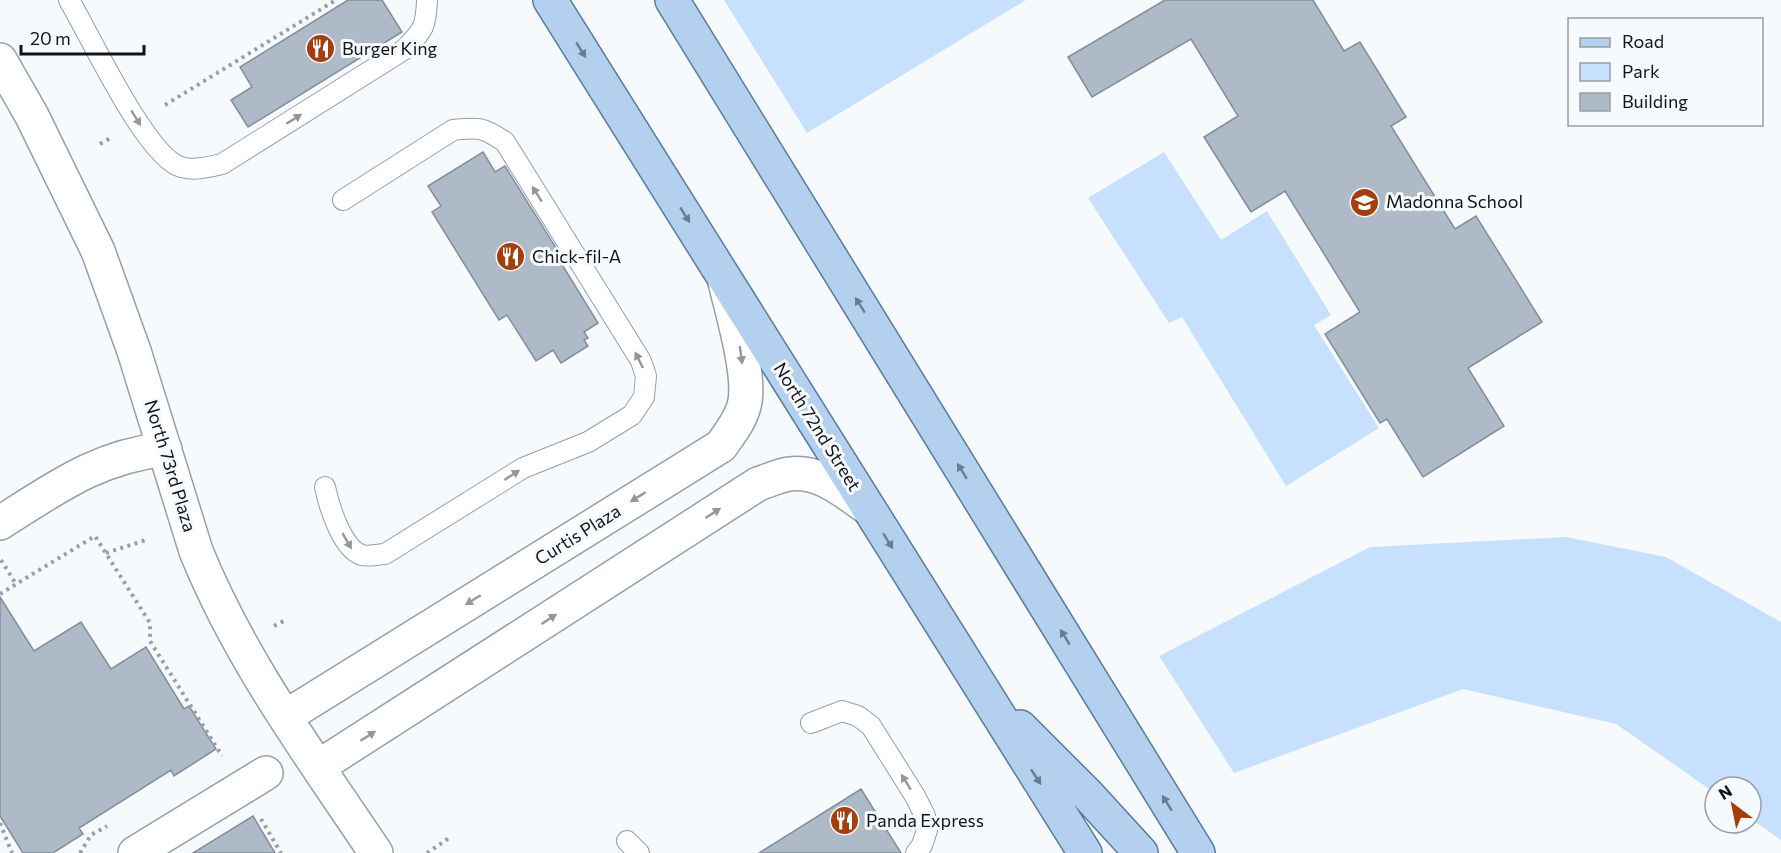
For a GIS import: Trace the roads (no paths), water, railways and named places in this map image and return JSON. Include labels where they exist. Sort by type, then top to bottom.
[{"type":"main road","name":"North 72nd Street","points":[[550,0],[1085,853]]},
{"type":"main road","points":[[652,0],[705,55]]},
{"type":"main road","points":[[672,0],[1198,853]]},
{"type":"main road","points":[[972,675],[1141,853]]},
{"type":"street","name":"North 73rd Plaza","points":[[0,60],[32,116],[98,251],[125,322],[196,551],[208,581],[285,717],[376,853]]},
{"type":"street","name":"Curtis Plaza","points":[[285,717],[721,446],[734,428],[745,404],[741,349],[724,278]]},
{"type":"street","points":[[0,523],[78,474],[139,452],[165,449]]},
{"type":"street","points":[[318,767],[758,484],[789,474],[813,476],[831,482],[869,509]]},
{"type":"street","points":[[135,853],[266,773]]},
{"type":"lane","points":[[69,0],[154,147],[168,161],[182,168],[200,169],[222,164],[405,50],[423,30],[427,0]]},
{"type":"lane","points":[[326,487],[330,510],[351,550],[363,556],[385,554],[523,468],[588,442],[632,415],[644,397],[646,376],[641,361],[506,142],[488,130],[470,128],[453,130],[343,200]]},
{"type":"lane","points":[[811,723],[842,711],[858,716],[871,726],[925,816],[927,830],[922,845],[916,853]]},
{"type":"place","name":"Burger King","points":[[321,49]]},
{"type":"place","name":"Madonna School","points":[[1365,202]]},
{"type":"place","name":"Chick-fil-A","points":[[511,257]]},
{"type":"place","name":"Panda Express","points":[[845,821]]}]
